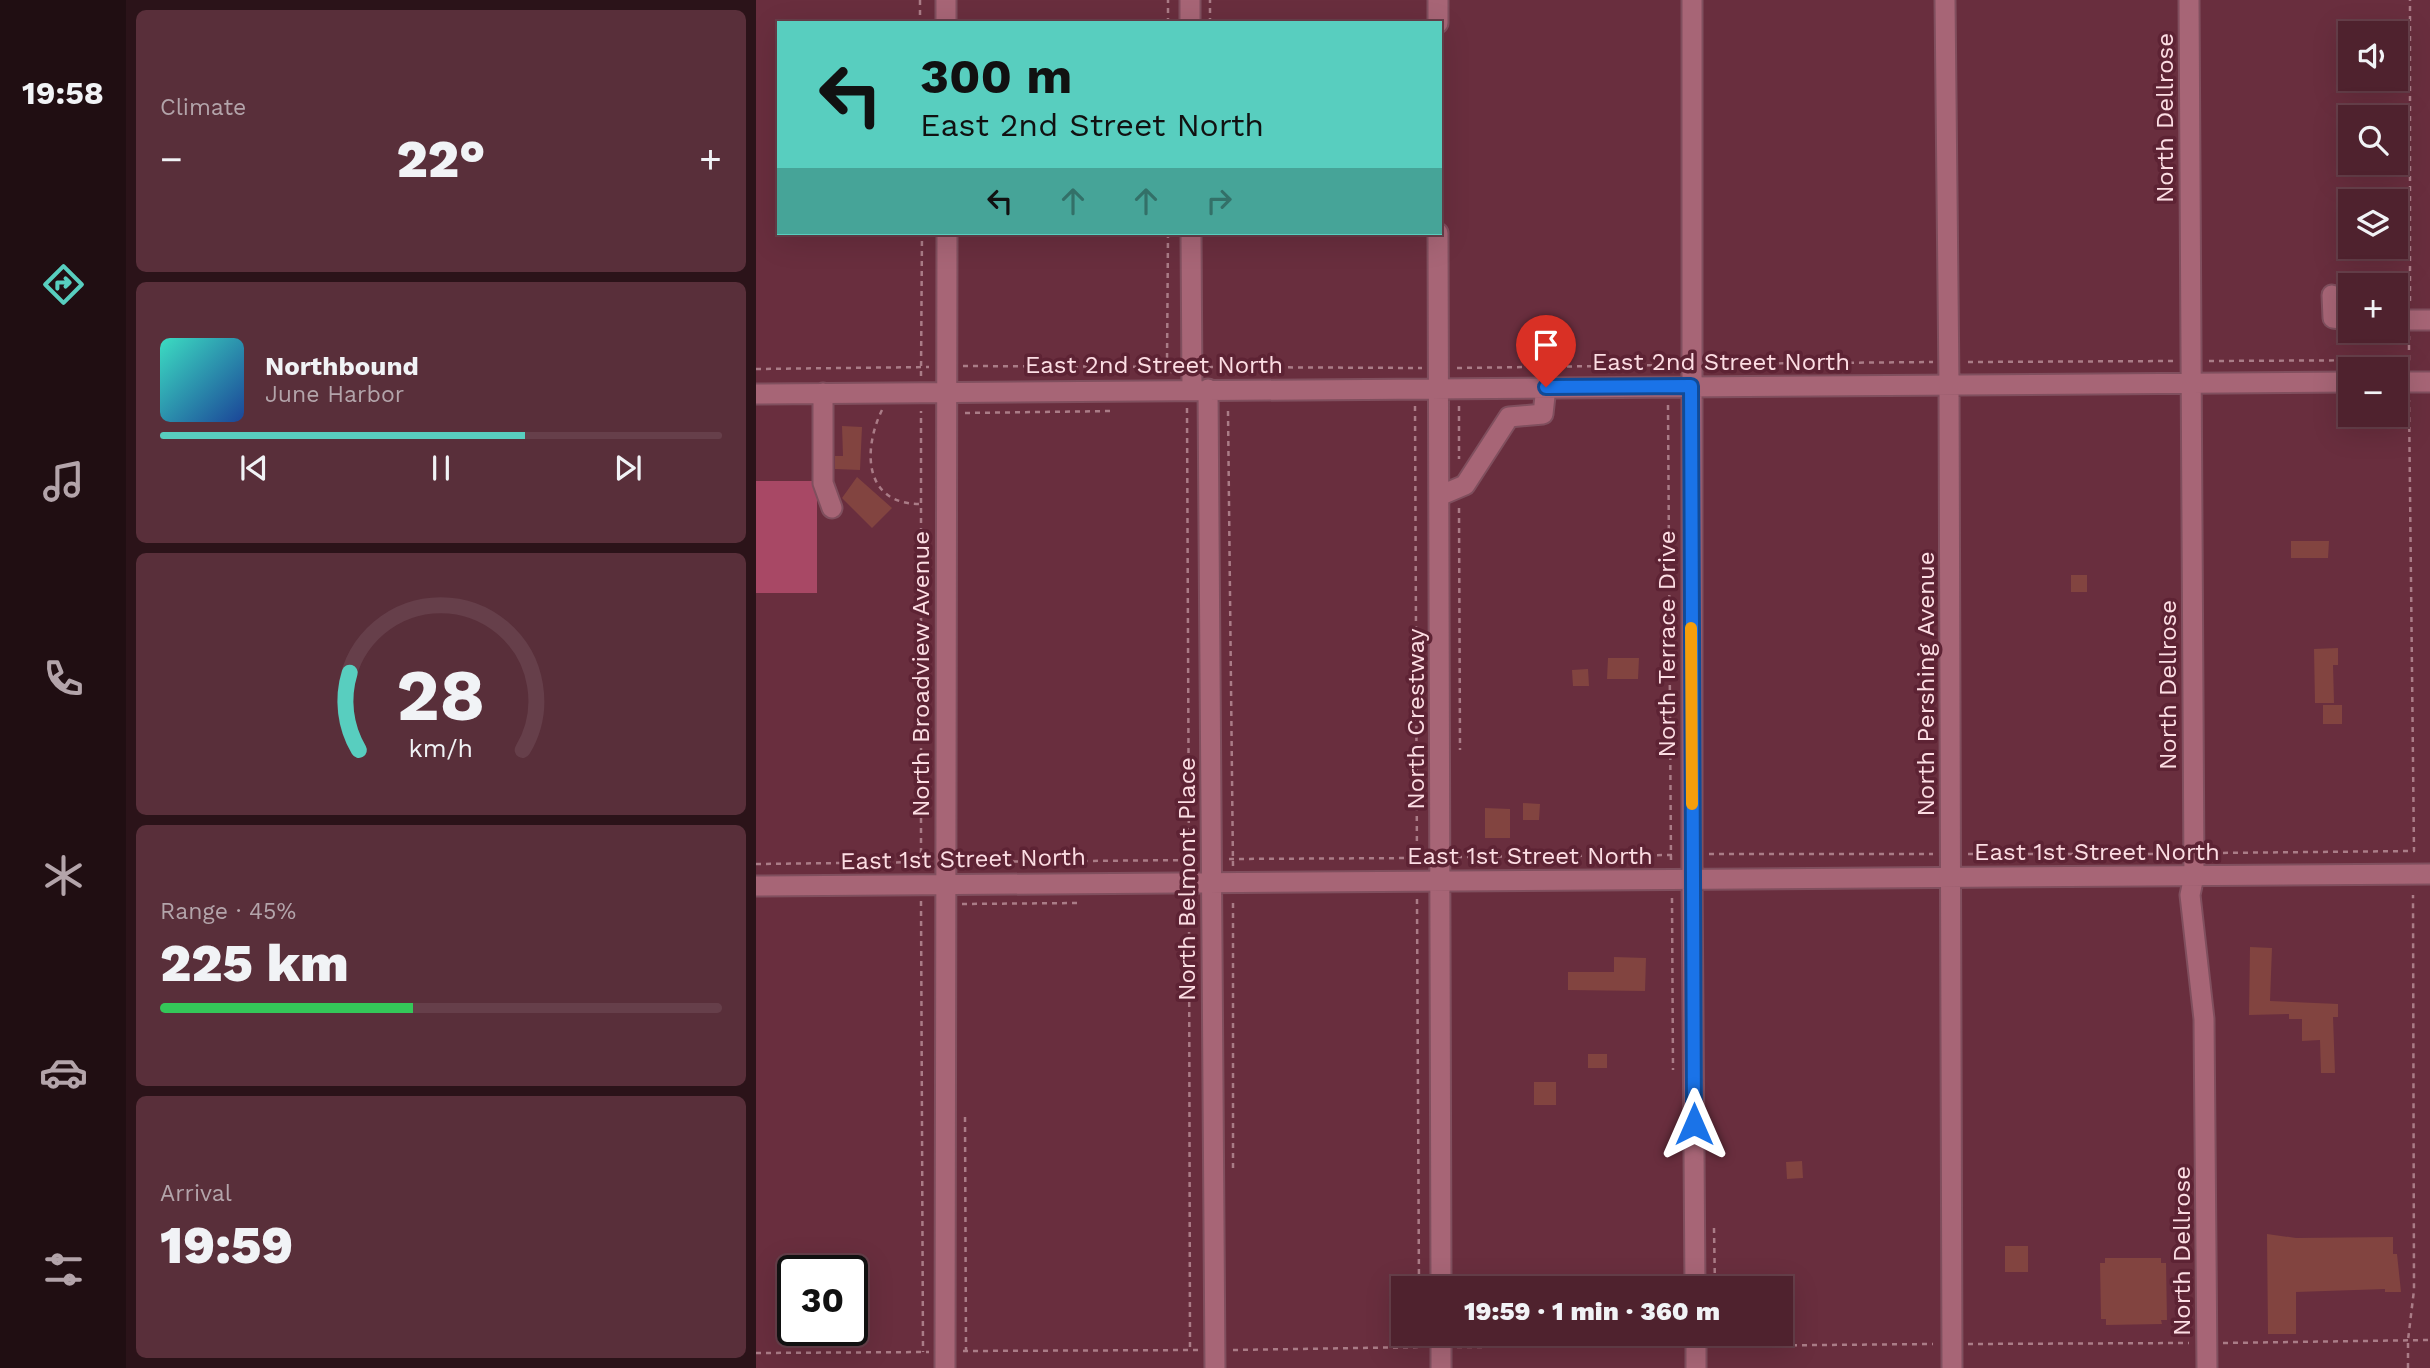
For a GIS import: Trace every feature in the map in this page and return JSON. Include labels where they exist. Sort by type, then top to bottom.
[{"type":"street","points":[[946,0],[946,21]]},
{"type":"street","points":[[1190,0],[1190,21]]},
{"type":"street","points":[[1438,0],[1438,21]]},
{"type":"street","name":"North Terrace Drive","points":[[1692,0],[1695,1276]]},
{"type":"street","name":"North Pershing Avenue","points":[[1945,0],[1949,362],[1952,1368]]},
{"type":"street","name":"North Dellrose","points":[[2189,0],[2194,853],[2194,876],[2190,895],[2204,1019],[2207,1368]]},
{"type":"street","name":"North Broadview Avenue","points":[[944,1360],[947,235]]},
{"type":"street","name":"North Belmont Place","points":[[1191,235],[1201,367],[1199,389],[1212,881],[1215,1359]]},
{"type":"street","name":"North Crestway","points":[[1438,235],[1442,858],[1441,1276]]},
{"type":"street","points":[[2332,295],[2333,318],[2338,319]]},
{"type":"street","points":[[2408,320],[2430,320]]},
{"type":"street","name":"East 2nd Street North","points":[[756,394],[1199,389],[1415,378],[1438,378],[1459,388],[2338,382]]},
{"type":"street","points":[[2408,382],[2430,382]]},
{"type":"street","points":[[1439,496],[1459,490],[1508,417],[1544,414],[1546,387]]},
{"type":"street","points":[[823,393],[823,483],[832,508]]},
{"type":"street","name":"East 1st Street North","points":[[756,886],[2430,874]]},
{"type":"street","points":[[1441,1346],[1441,1368]]},
{"type":"street","points":[[1696,1346],[1696,1368]]},
{"type":"path","points":[[920,0],[920,21]]},
{"type":"path","points":[[1168,0],[1168,21]]},
{"type":"path","points":[[1210,0],[1210,21]]},
{"type":"path","points":[[2404,273],[2410,0]]},
{"type":"path","points":[[922,235],[920,504],[923,1352]]},
{"type":"path","points":[[1168,235],[1169,367]]},
{"type":"path","points":[[756,369],[1201,367],[1438,378],[1459,368],[2410,360],[2407,343]]},
{"type":"path","points":[[1668,365],[1673,1070]]},
{"type":"path","points":[[1169,367],[1199,389]]},
{"type":"path","points":[[1190,1350],[1187,410],[1199,389],[1209,379],[1201,367]]},
{"type":"path","points":[[1459,368],[1460,750]]},
{"type":"path","points":[[1415,378],[1419,1276]]},
{"type":"path","points":[[756,864],[2414,851],[2410,401]]},
{"type":"path","points":[[885,404],[873,428],[870,445],[870,465],[875,482],[901,501],[920,504]]},
{"type":"path","points":[[2408,1368],[2408,1340],[2414,1290],[2413,895]]},
{"type":"path","points":[[1793,1342],[1952,1344],[2430,1340]]},
{"type":"path","points":[[756,1353],[923,1352],[944,1360],[1190,1350],[1215,1359],[1422,1346]]},
{"type":"shaded area","points":[[756,481],[817,481],[817,593],[756,593]]},
{"type":"building","points":[[842,426],[862,427],[860,470],[835,469],[835,456],[843,456]]},
{"type":"building","points":[[857,477],[892,508],[872,528],[842,498]]},
{"type":"building","points":[[2291,541],[2329,541],[2328,558],[2291,558]]},
{"type":"building","points":[[2071,575],[2087,575],[2087,592],[2071,592]]},
{"type":"building","points":[[2338,648],[2338,665],[2333,665],[2334,703],[2315,703],[2314,649]]},
{"type":"building","points":[[1608,658],[1639,658],[1638,679],[1607,679]]},
{"type":"building","points":[[1588,669],[1589,686],[1573,686],[1572,670]]},
{"type":"building","points":[[2323,705],[2342,705],[2342,724],[2323,724]]},
{"type":"building","points":[[1523,803],[1540,804],[1539,820],[1523,820]]},
{"type":"building","points":[[1485,808],[1510,809],[1510,838],[1485,838]]},
{"type":"building","points":[[2250,947],[2272,948],[2270,1001],[2338,1004],[2338,1017],[2333,1017],[2335,1073],[2321,1073],[2320,1040],[2302,1041],[2302,1019],[2289,1019],[2289,1014],[2249,1015]]},
{"type":"building","points":[[1614,957],[1646,958],[1645,991],[1568,990],[1568,972],[1614,972]]},
{"type":"building","points":[[1588,1054],[1607,1054],[1607,1068],[1588,1068]]},
{"type":"building","points":[[1534,1082],[1556,1082],[1556,1105],[1534,1105]]},
{"type":"building","points":[[1802,1161],[1803,1178],[1787,1179],[1786,1162]]},
{"type":"building","points":[[2267,1234],[2296,1238],[2393,1237],[2393,1254],[2397,1254],[2401,1292],[2385,1292],[2385,1289],[2296,1292],[2296,1334],[2268,1334]]},
{"type":"building","points":[[2005,1246],[2028,1246],[2028,1272],[2005,1272]]},
{"type":"building","points":[[2105,1258],[2161,1258],[2161,1263],[2166,1263],[2167,1320],[2161,1320],[2162,1324],[2106,1325],[2106,1319],[2101,1319],[2100,1263],[2105,1263]]},
{"type":"slow traffic","points":[[1691,628],[1692,804]]},
{"type":"route","points":[[1546,387],[1691,386],[1694,1124]]}]
